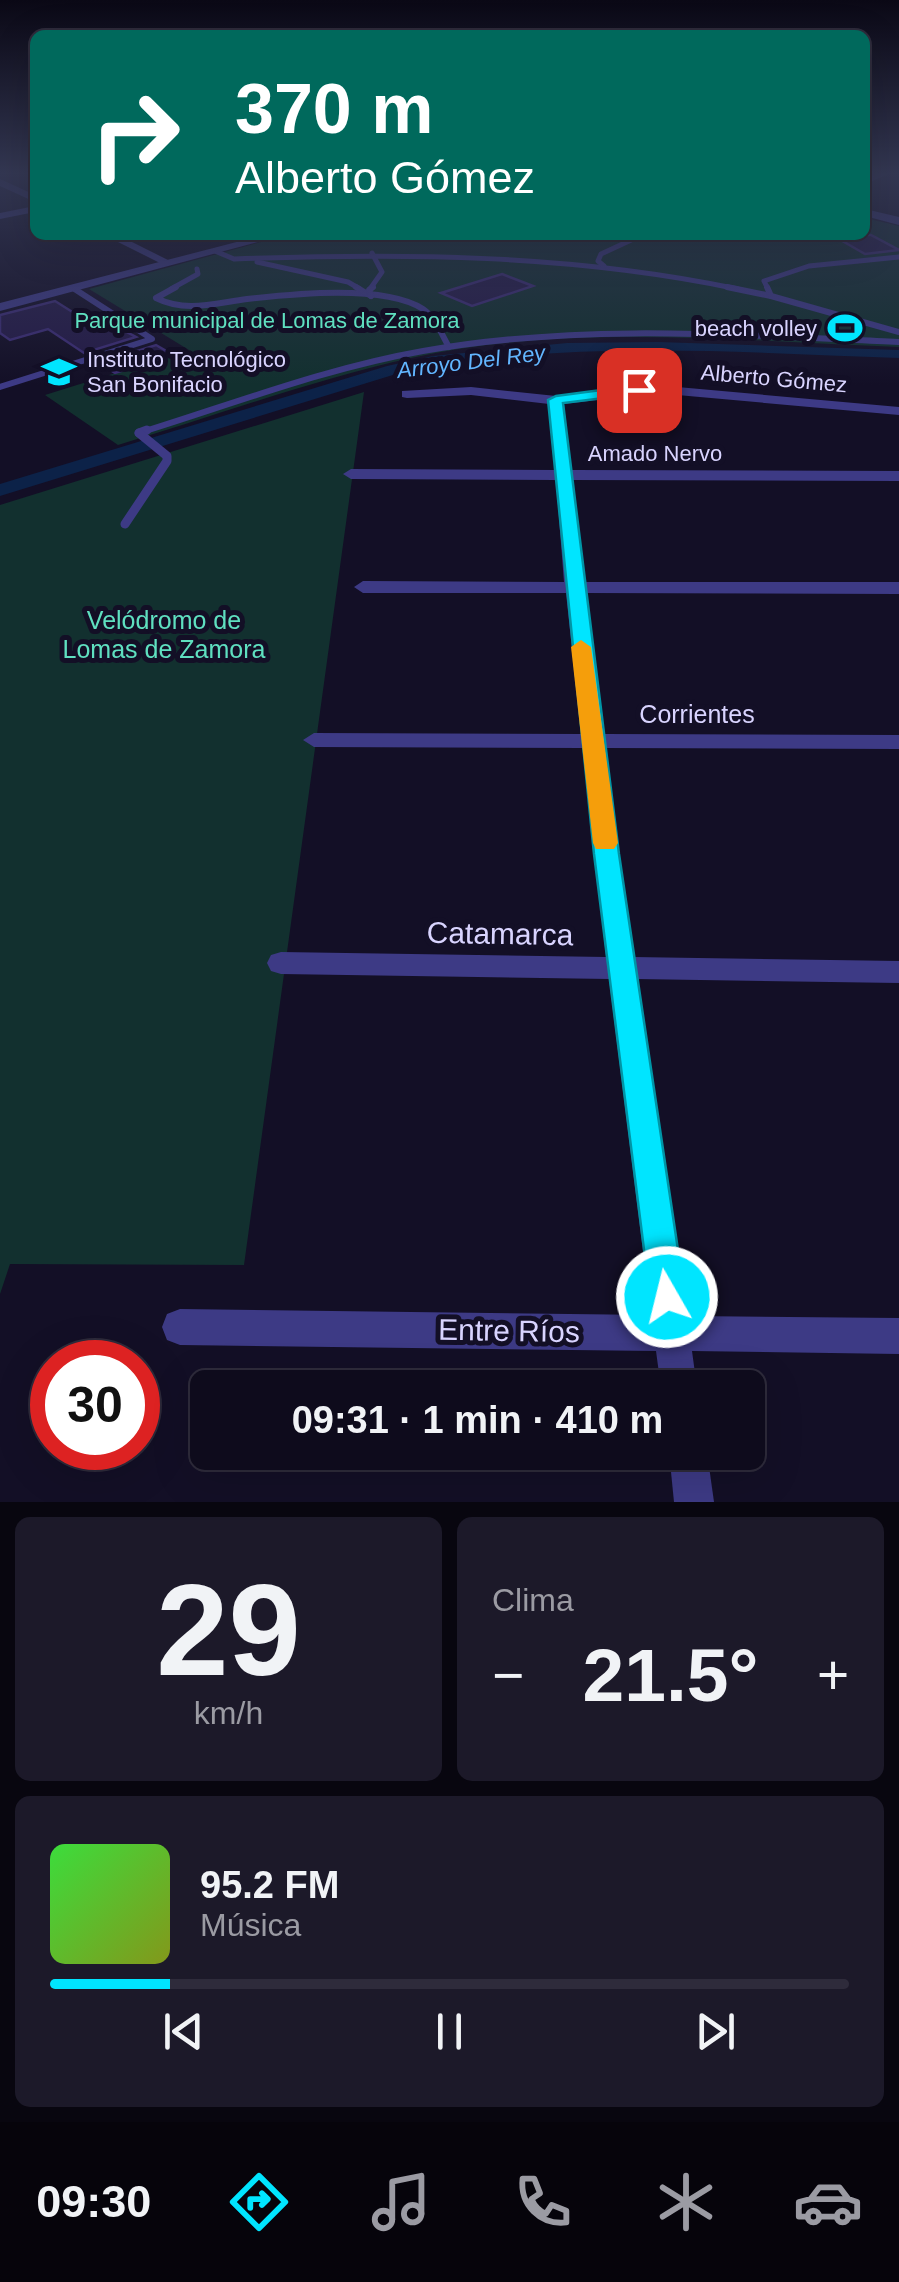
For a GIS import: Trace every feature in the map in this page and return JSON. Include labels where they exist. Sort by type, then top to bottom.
[{"type":"street","points":[[128,244],[168,264]]},
{"type":"street","points":[[0,306],[242,244]]},
{"type":"street","name":"Alberto Gómez","points":[[407,394],[470,390],[556,400],[654,389],[892,411]]},
{"type":"street","points":[[556,400],[592,741],[677,1370]]},
{"type":"street","points":[[892,411],[899,433]]},
{"type":"street","name":"Amado Nervo","points":[[350,474],[899,476]]},
{"type":"street","points":[[362,587],[899,588]]},
{"type":"street","name":"Corrientes","points":[[314,740],[899,742]]},
{"type":"street","name":"Catamarca","points":[[281,964],[899,972]]},
{"type":"street","name":"Entre Ríos","points":[[180,1327],[899,1336]]},
{"type":"street","points":[[690,1470],[694,1502]]},
{"type":"lane","points":[[606,266],[598,261],[601,254],[622,244]]},
{"type":"lane","points":[[215,251],[348,282],[372,296]]},
{"type":"lane","points":[[241,258],[372,253],[606,266],[696,278],[899,332]]},
{"type":"lane","points":[[372,253],[382,263],[383,272],[380,282],[368,290],[372,296]]},
{"type":"lane","points":[[770,296],[764,281],[769,276],[829,264],[899,258]]},
{"type":"lane","points":[[197,268],[198,274],[159,294],[159,300],[184,307],[298,295],[372,296],[426,310],[449,346]]},
{"type":"lane","points":[[0,387],[152,339],[73,288]]},
{"type":"lane","points":[[126,524],[168,461],[139,433],[382,360],[449,346],[548,335],[899,342]]},
{"type":"green space","name":"Parque municipal de Lomas de Zamora","points":[[254,244],[899,244],[899,347],[654,337],[470,347],[337,377],[118,445],[45,395],[189,350],[89,289]]},
{"type":"green space","name":"Velódromo de Lomas de Zamora","points":[[364,392],[244,1265],[10,1264],[0,1294],[0,505]]},
{"type":"water","points":[[567,343],[899,350],[899,358],[592,351],[409,370],[0,496],[0,484],[387,366],[433,356]]},
{"type":"building","points":[[848,244],[888,244],[899,250],[865,254]]},
{"type":"building","points":[[502,274],[533,286],[472,306],[441,293]]},
{"type":"building","points":[[55,301],[74,313],[85,310],[136,337],[84,353],[48,329],[10,340],[0,333],[0,315]]},
{"type":"building","points":[[156,345],[173,355],[115,373],[99,363]]},
{"type":"slow traffic","points":[[581,647],[605,843]]},
{"type":"place","name":"beach volley","points":[[845,328]]},
{"type":"place","name":"Instituto Tecnológico San Bonifacio","points":[[59,372]]},
{"type":"route","points":[[639,390],[556,400],[606,854],[667,1297]]},
{"type":"water label","name":"Arroyo Del Rey","points":[[471,361]]}]
